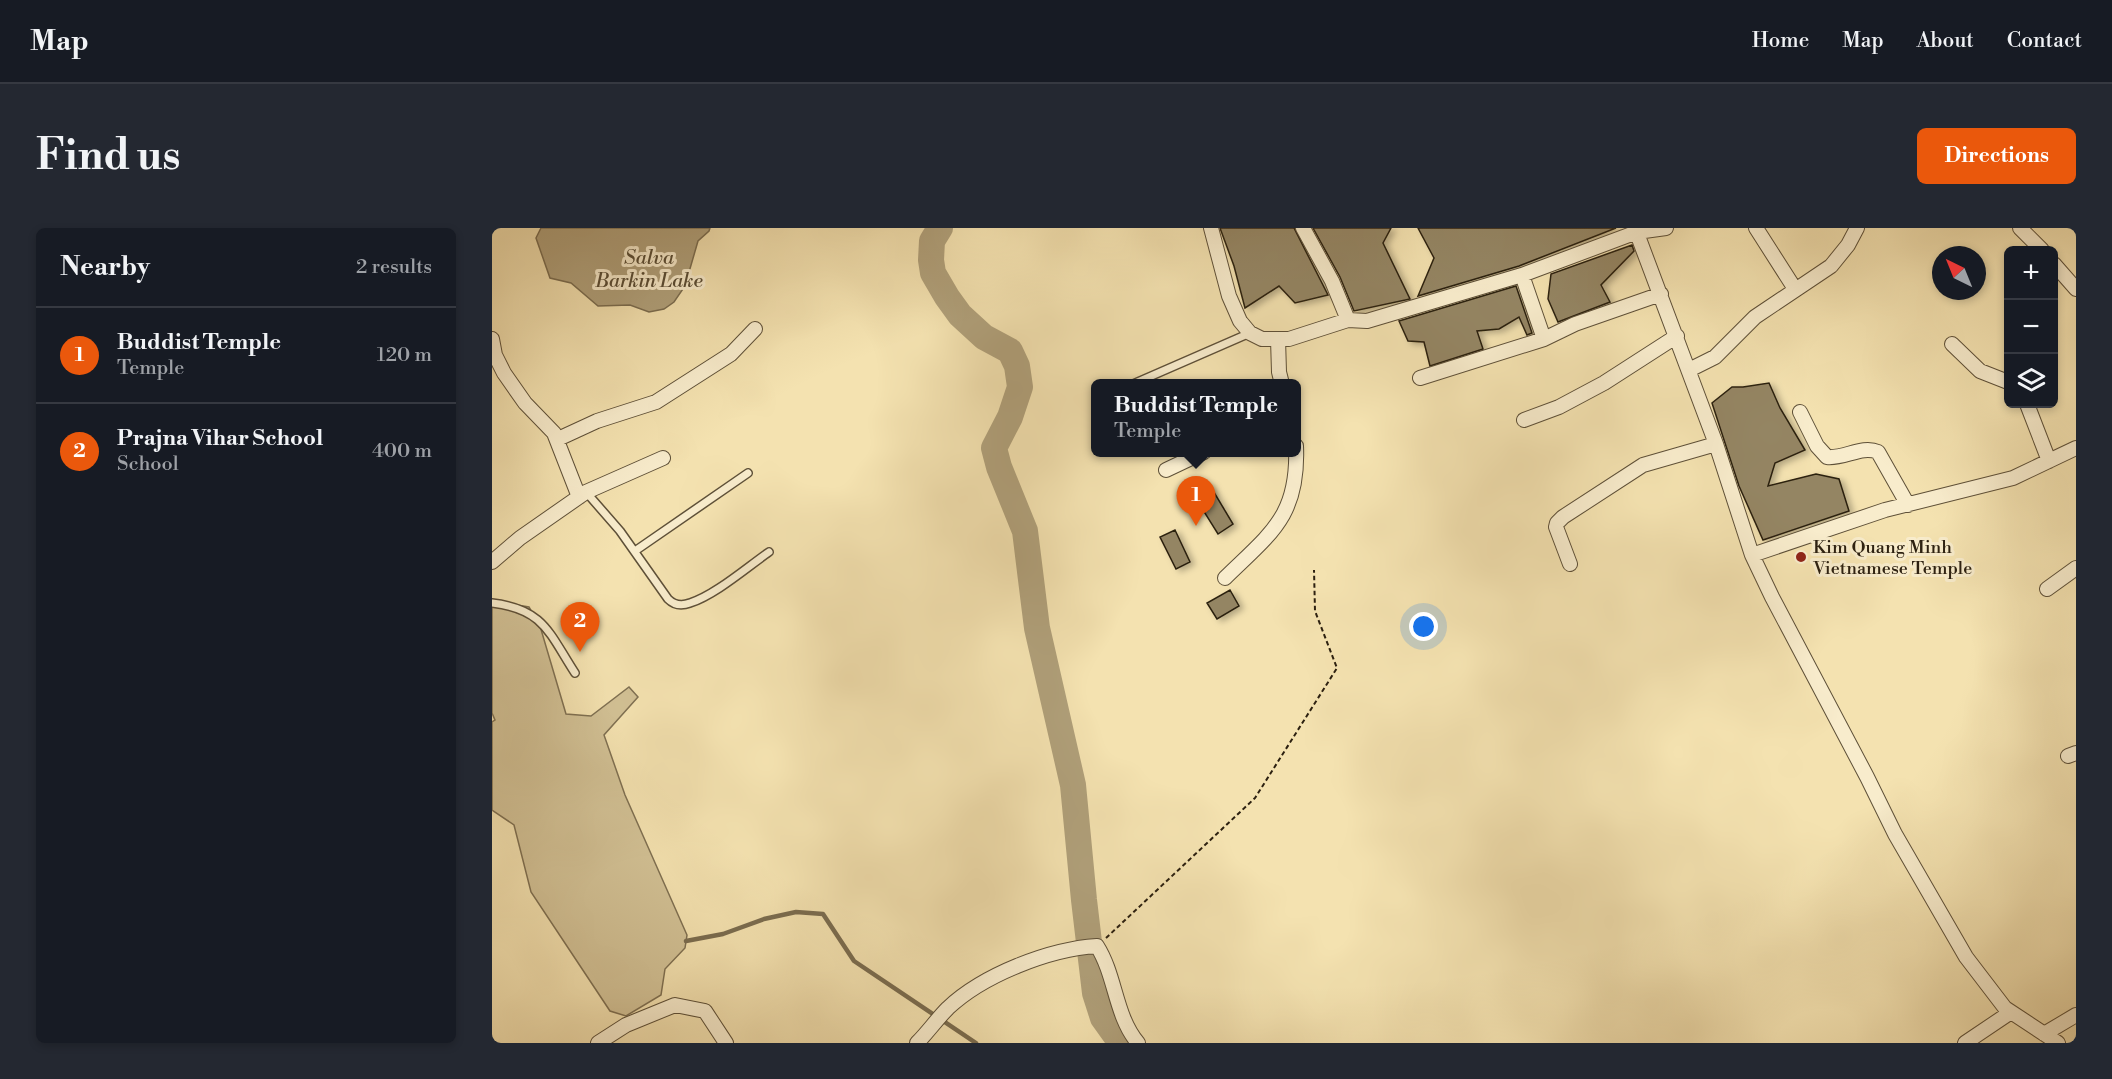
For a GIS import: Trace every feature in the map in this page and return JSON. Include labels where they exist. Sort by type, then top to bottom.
[{"type":"street","points":[[1211,228],[1228,296],[1240,321],[1250,333],[1262,339],[1289,339],[1348,320],[1367,321],[1522,275],[1636,230],[1666,228]]},
{"type":"street","points":[[1303,228],[1332,280],[1348,320]]},
{"type":"street","points":[[1756,228],[1795,289]]},
{"type":"street","points":[[1689,370],[1715,357],[1755,317],[1831,266],[1848,245],[1857,228]]},
{"type":"street","points":[[2020,228],[2038,246]]},
{"type":"street","points":[[1636,230],[1716,444],[1752,555],[1895,834],[1966,957],[2005,1008],[2058,1043]]},
{"type":"street","points":[[2058,269],[2076,289]]},
{"type":"street","points":[[1522,275],[1544,339]]},
{"type":"street","points":[[1420,378],[1544,339],[1590,319],[1661,294]]},
{"type":"street","points":[[558,439],[597,421],[656,402],[731,354],[755,329]]},
{"type":"street","points":[[1524,420],[1559,407],[1604,383],[1677,336]]},
{"type":"street","points":[[492,339],[495,355],[504,373],[525,403],[558,439],[583,495]]},
{"type":"street","points":[[1278,339],[1281,379]]},
{"type":"street","points":[[1952,344],[1980,370],[2004,380]]},
{"type":"street","points":[[2029,408],[2049,461]]},
{"type":"street","points":[[1800,412],[1817,446],[1827,457],[1835,458],[1871,449],[1878,452],[1908,504]]},
{"type":"street","points":[[1570,564],[1556,528],[1557,523],[1563,517],[1643,465],[1716,444]]},
{"type":"street","points":[[1752,555],[1885,510],[2013,478],[2076,448]]},
{"type":"street","points":[[1166,470],[1195,457]]},
{"type":"street","points":[[1225,578],[1272,533],[1288,508],[1294,489],[1295,457]]},
{"type":"street","points":[[492,562],[520,538],[583,495],[663,458]]},
{"type":"street","points":[[2047,589],[2076,568]]},
{"type":"street","points":[[917,1043],[948,1008],[987,980],[1053,953],[1077,947],[1097,946],[1114,987],[1126,1025],[1138,1043]]},
{"type":"street","points":[[598,1043],[626,1025],[675,1005],[705,1011],[726,1043]]},
{"type":"street","points":[[1965,1043],[2011,1012]]},
{"type":"street","points":[[2044,1034],[2076,1015]]},
{"type":"lane","points":[[1144,379],[1250,333]]},
{"type":"lane","points":[[635,551],[748,473]]},
{"type":"lane","points":[[583,495],[620,531],[672,603],[683,605],[708,594],[768,552]]},
{"type":"lane","points":[[492,603],[513,606],[537,617],[575,673]]},
{"type":"path","points":[[1097,946],[1255,798],[1337,668],[1315,611],[1314,570]]},
{"type":"shaded area","points":[[492,603],[529,607],[540,626],[566,714],[591,716],[629,687],[638,697],[604,735],[625,795],[687,935],[685,948],[665,969],[661,995],[626,1016],[610,1011],[531,892],[514,825],[492,810],[492,722],[495,720],[492,713]]},
{"type":"water","name":"Salva Barkin Lake","points":[[541,228],[710,228],[698,241],[685,286],[674,302],[664,309],[649,312],[630,305],[598,306],[571,283],[550,278],[536,238]]},
{"type":"building","points":[[1220,228],[1294,228],[1328,295],[1295,303],[1279,286],[1245,308],[1234,266]]},
{"type":"building","points":[[1313,228],[1391,228],[1383,243],[1410,299],[1354,311],[1340,277]]},
{"type":"building","points":[[1418,228],[1616,228],[1519,266],[1418,296],[1434,258]]},
{"type":"building","points":[[1632,245],[1634,251],[1601,285],[1610,302],[1558,322],[1548,299],[1551,274]]},
{"type":"building","points":[[1516,286],[1532,333],[1527,335],[1519,317],[1499,329],[1477,331],[1483,349],[1430,366],[1424,342],[1408,341],[1399,321]]},
{"type":"building","points":[[1769,383],[1780,408],[1805,450],[1775,463],[1768,486],[1816,474],[1839,479],[1849,511],[1763,540],[1739,486],[1712,403],[1732,387]]},
{"type":"building","points":[[1209,484],[1233,524],[1218,534],[1193,494]]},
{"type":"building","points":[[1175,530],[1190,562],[1176,569],[1160,537]]},
{"type":"building","points":[[1230,590],[1239,606],[1217,619],[1207,603]]},
{"type":"waterway","points":[[940,228],[932,241],[933,273],[960,315],[984,337],[1010,351],[1017,366],[1020,387],[1010,417],[994,448],[999,467],[1025,531],[1037,628],[1073,785],[1095,993],[1103,1018],[1121,1043]]},
{"type":"waterway","points":[[686,941],[723,934],[764,919],[796,912],[823,914],[854,961],[976,1043]]},
{"type":"place","name":"Buddist Temple","points":[[1196,526]]},
{"type":"place","name":"Kim Quang Minh Vietnamese Temple","points":[[1801,557]]},
{"type":"place","name":"Prajna Vihar School","points":[[580,652]]}]
